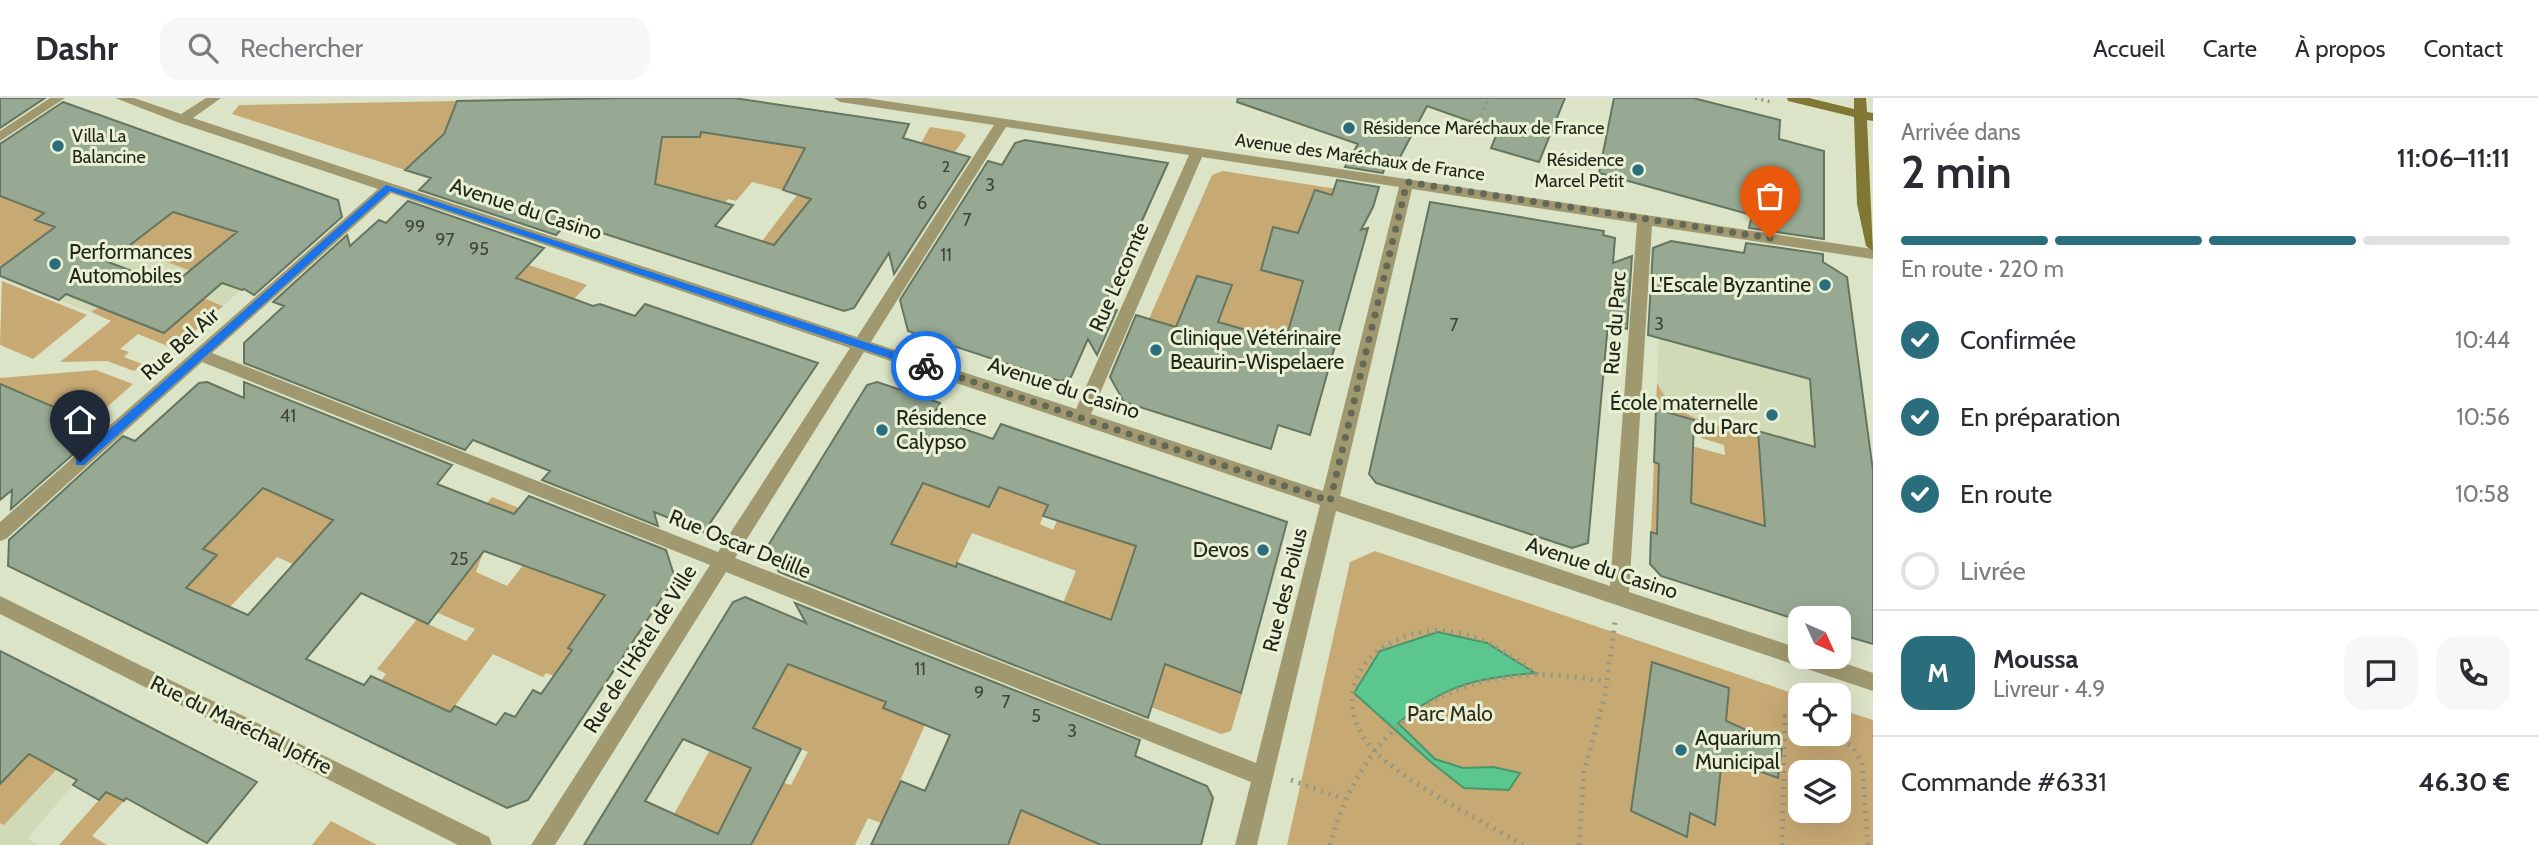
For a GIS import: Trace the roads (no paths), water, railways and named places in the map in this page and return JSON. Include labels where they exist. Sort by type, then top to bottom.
[{"type":"street","points":[[0,137],[59,98]]},
{"type":"street","name":"Avenue du Casino","points":[[121,98],[1873,682]]},
{"type":"street","points":[[182,119],[215,98]]},
{"type":"street","name":"Avenue des Maréchaux de France","points":[[840,98],[920,104],[1002,123],[1873,254]]},
{"type":"street","points":[[1793,98],[1862,106],[1864,204],[1873,246]]},
{"type":"street","name":"Rue de l'Hôtel de Ville","points":[[542,845],[1002,123]]},
{"type":"street","name":"Rue Lecomte","points":[[1081,418],[1196,152]]},
{"type":"street","name":"Rue des Poilus","points":[[1246,845],[1407,182]]},
{"type":"street","name":"Rue Bel Air","points":[[0,533],[389,187]]},
{"type":"street","name":"Rue du Parc","points":[[1619,598],[1645,219]]},
{"type":"street","name":"Rue Oscar Delille","points":[[200,355],[1263,776]]},
{"type":"street","name":"Rue du Maréchal Joffre","points":[[0,605],[481,845]]},
{"type":"place","name":"Résidence Maréchaux de France","points":[[1349,128]]},
{"type":"place","name":"Villa La Balancine","points":[[58,146]]},
{"type":"place","name":"Résidence Marcel Petit","points":[[1638,170]]},
{"type":"place","name":"Performances Automobiles","points":[[55,264]]},
{"type":"place","name":"L'Escale Byzantine","points":[[1825,285]]},
{"type":"place","name":"Clinique Vétérinaire Beaurin-Wispelaere","points":[[1156,350]]},
{"type":"place","name":"École maternelle du Parc","points":[[1772,415]]},
{"type":"place","name":"Résidence Calypso","points":[[882,430]]},
{"type":"place","name":"Devos","points":[[1263,550]]},
{"type":"place","name":"Aquarium Municipal","points":[[1681,750]]},
{"type":"park label","name":"Parc Malo","points":[[1450,714]]}]
